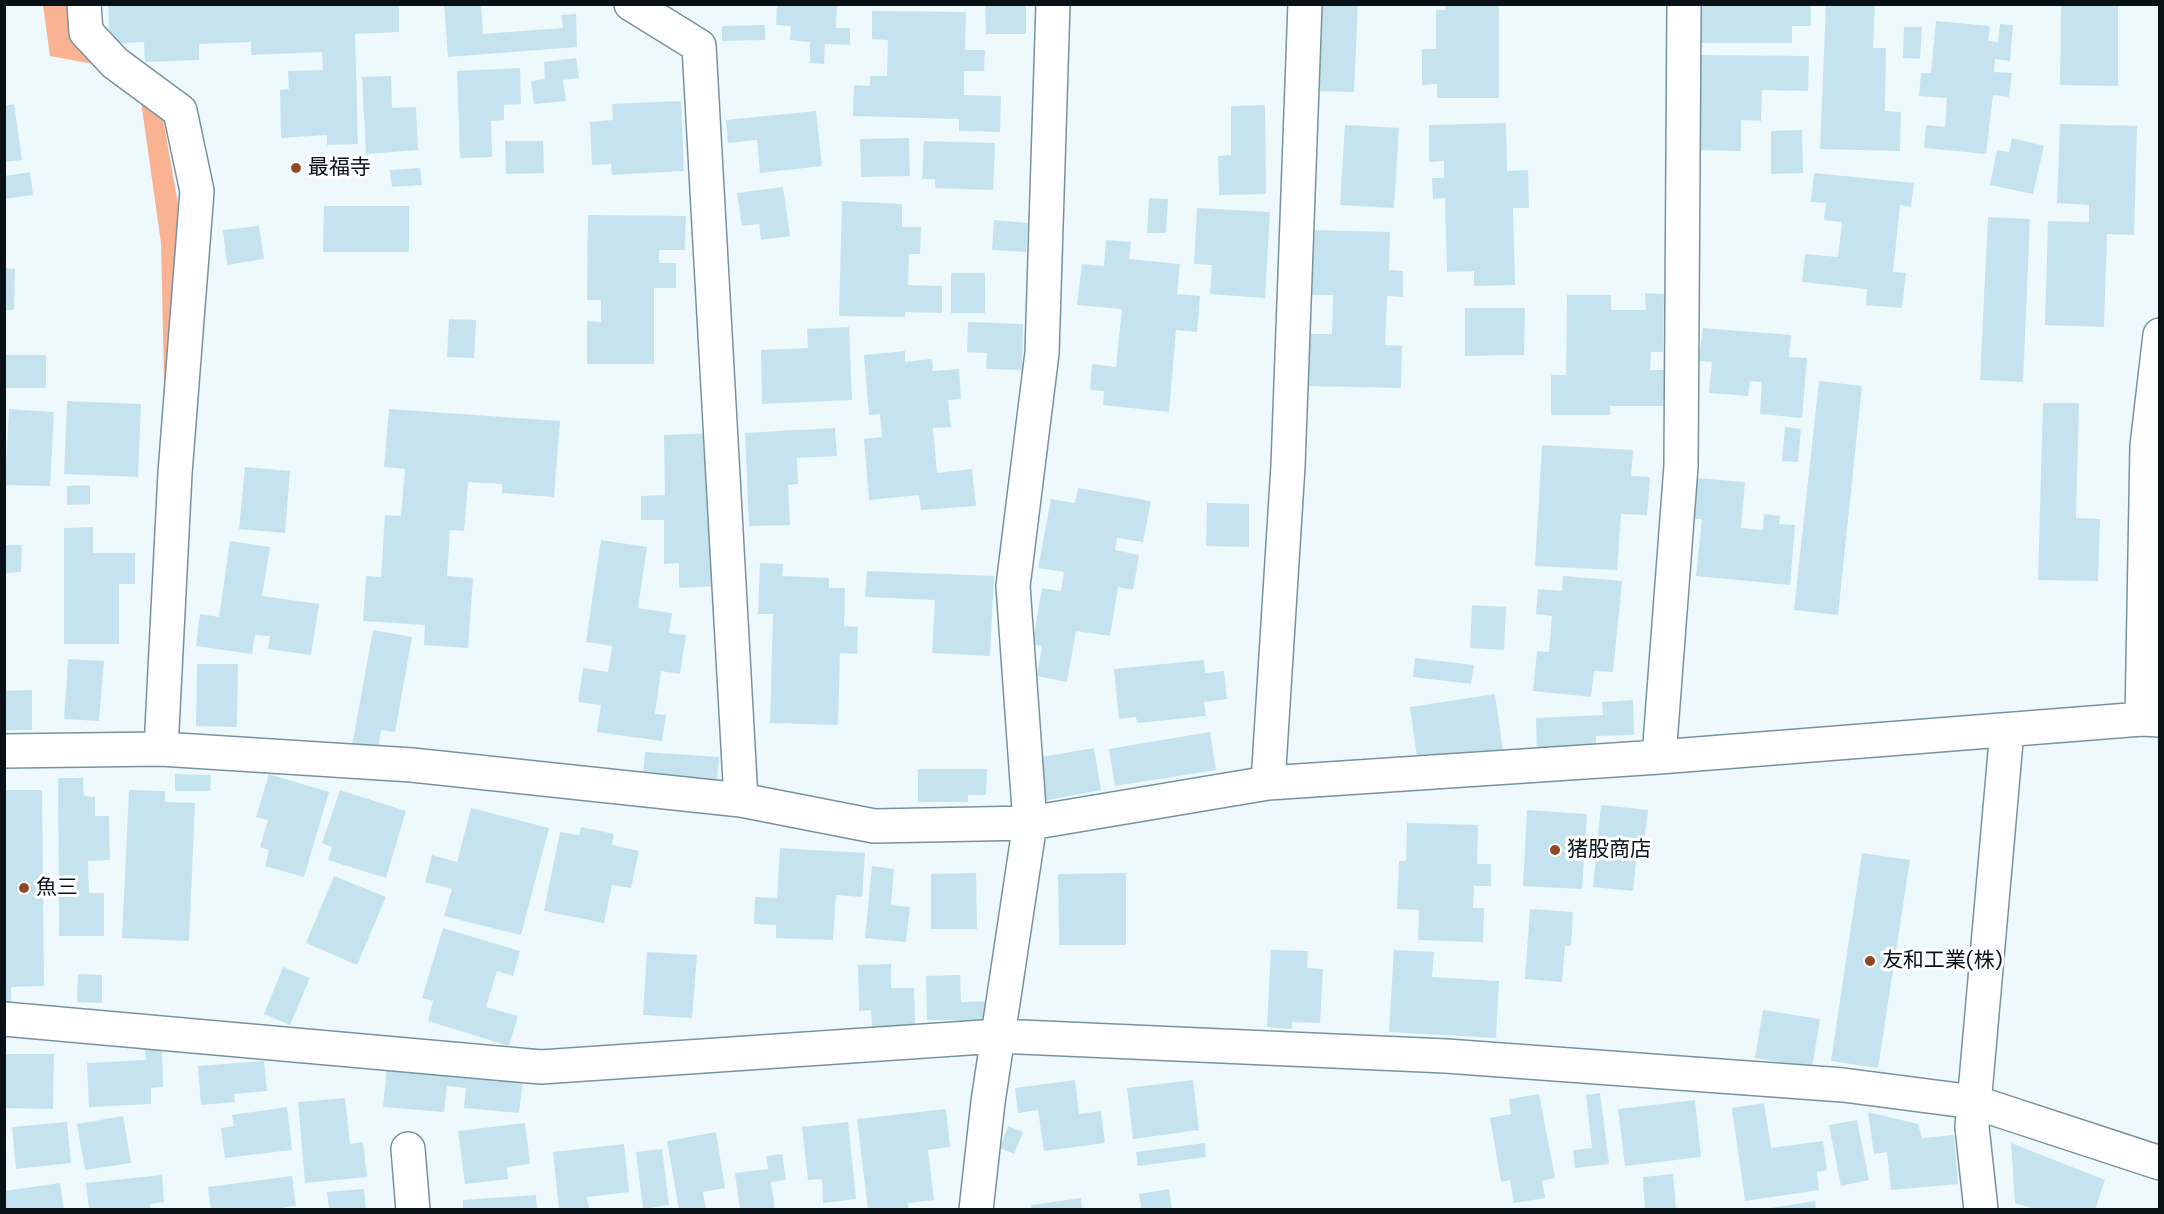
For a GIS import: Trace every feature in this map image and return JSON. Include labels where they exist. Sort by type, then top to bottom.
[{"type":"street","points":[[84,4],[86,32],[116,63],[180,111],[196,191],[175,473],[160,749]]},
{"type":"street","points":[[631,4],[699,46],[741,800]]},
{"type":"street","points":[[976,1209],[988,1102],[1030,823],[1013,586],[1042,353],[1053,4]]},
{"type":"street","points":[[1268,783],[1288,465],[1305,4]]},
{"type":"street","points":[[1659,757],[1682,466],[1684,4]]},
{"type":"street","points":[[4,751],[160,749],[412,765],[741,800],[874,826],[1030,823],[1268,783],[1659,757],[2151,719],[2147,446],[2160,335]]},
{"type":"street","points":[[1981,1209],[1972,1127],[2007,730]]},
{"type":"street","points":[[4,1019],[541,1068],[998,1036],[1446,1056],[1843,1085],[1974,1102],[2160,1163]]},
{"type":"street","points":[[408,1149],[413,1209]]},
{"type":"shaded area","points":[[43,5],[70,5],[109,67],[50,56]]},
{"type":"shaded area","points":[[141,101],[160,101],[184,238],[185,382],[164,380],[161,243]]},
{"type":"building","points":[[108,4],[399,4],[399,32],[355,34],[358,144],[327,145],[327,135],[281,138],[280,90],[289,89],[288,71],[323,70],[322,52],[251,55],[251,42],[199,44],[199,60],[145,62],[144,42],[110,44]]},
{"type":"building","points":[[444,4],[481,4],[483,34],[563,28],[561,15],[576,14],[577,47],[448,57]]},
{"type":"building","points":[[777,4],[837,4],[836,28],[850,28],[850,45],[825,44],[824,64],[810,63],[810,42],[790,40],[791,26],[776,25]]},
{"type":"building","points":[[1318,4],[1358,4],[1354,92],[1314,91]]},
{"type":"building","points":[[1445,4],[1499,4],[1499,98],[1437,98],[1437,84],[1422,85],[1422,49],[1436,49],[1436,10],[1445,10]]},
{"type":"building","points":[[1699,4],[1811,4],[1811,26],[1792,26],[1792,43],[1698,43]]},
{"type":"building","points":[[1826,4],[1875,4],[1873,48],[1886,48],[1885,111],[1901,112],[1900,151],[1820,149]]},
{"type":"building","points":[[2061,4],[2118,4],[2118,86],[2060,85]]},
{"type":"building","points":[[985,5],[1026,5],[1026,34],[986,34]]},
{"type":"building","points":[[872,11],[966,12],[965,50],[985,50],[984,71],[964,71],[964,95],[1001,96],[1000,132],[959,131],[959,119],[853,116],[854,85],[870,86],[870,76],[887,76],[888,40],[872,39]]},
{"type":"building","points":[[1936,21],[1990,26],[1988,41],[1998,42],[2000,24],[2013,25],[2010,61],[1995,59],[1994,72],[2012,73],[2009,97],[1993,95],[1986,154],[1924,148],[1926,125],[1945,127],[1947,98],[1919,96],[1921,73],[1931,73]]},
{"type":"building","points":[[765,25],[765,40],[722,41],[722,26]]},
{"type":"building","points":[[1904,27],[1922,27],[1920,59],[1903,58]]},
{"type":"building","points":[[1697,55],[1809,56],[1808,91],[1762,90],[1761,121],[1741,120],[1741,151],[1696,150]]},
{"type":"building","points":[[576,58],[579,78],[563,80],[566,101],[534,104],[531,81],[545,79],[544,62]]},
{"type":"building","points":[[520,68],[521,104],[504,105],[504,120],[491,121],[492,157],[460,158],[457,71]]},
{"type":"building","points":[[391,76],[392,108],[416,107],[418,150],[366,154],[362,77]]},
{"type":"building","points":[[681,101],[684,171],[612,175],[611,164],[592,165],[590,122],[613,120],[612,104]]},
{"type":"building","points":[[14,104],[22,160],[4,162],[4,106]]},
{"type":"building","points":[[1265,105],[1266,194],[1219,195],[1218,156],[1231,155],[1231,106]]},
{"type":"building","points":[[816,111],[822,166],[760,173],[757,140],[728,143],[726,120]]},
{"type":"building","points":[[1506,123],[1507,171],[1528,170],[1529,208],[1513,208],[1515,285],[1474,286],[1474,271],[1447,272],[1445,198],[1433,199],[1432,178],[1444,178],[1444,161],[1429,162],[1429,125]]},
{"type":"building","points":[[2060,124],[2137,126],[2134,235],[2107,234],[2104,327],[2045,325],[2048,221],[2089,222],[2089,205],[2057,203]]},
{"type":"building","points":[[1345,125],[1399,128],[1394,208],[1340,205]]},
{"type":"building","points":[[1802,130],[1803,173],[1771,174],[1771,131]]},
{"type":"building","points":[[909,138],[910,176],[861,177],[860,139]]},
{"type":"building","points":[[2012,138],[2044,146],[2033,194],[1990,185],[1997,150],[2009,152]]},
{"type":"building","points":[[505,141],[543,141],[544,173],[506,174]]},
{"type":"building","points":[[924,141],[995,143],[993,190],[935,188],[935,179],[922,179]]},
{"type":"building","points":[[420,168],[422,185],[392,187],[390,170]]},
{"type":"building","points":[[30,172],[33,195],[4,199],[4,176]]},
{"type":"building","points":[[1814,173],[1914,183],[1911,207],[1900,205],[1893,272],[1906,273],[1902,308],[1866,305],[1867,289],[1802,282],[1805,254],[1838,257],[1842,222],[1824,220],[1826,203],[1811,202]]},
{"type":"building","points":[[783,187],[790,236],[761,240],[759,224],[742,226],[737,193]]},
{"type":"building","points":[[1149,198],[1168,199],[1166,233],[1147,233]]},
{"type":"building","points":[[842,201],[902,204],[902,227],[921,227],[920,254],[909,254],[908,285],[942,286],[942,313],[905,312],[905,317],[839,316]]},
{"type":"building","points":[[324,206],[409,206],[409,252],[323,252]]},
{"type":"building","points":[[1197,208],[1270,212],[1265,298],[1210,294],[1212,265],[1194,264]]},
{"type":"building","points":[[588,215],[686,216],[685,250],[659,250],[659,263],[676,263],[676,288],[654,288],[654,364],[587,364],[587,321],[601,322],[601,300],[587,300]]},
{"type":"building","points":[[1988,217],[2030,219],[2023,382],[1980,380]]},
{"type":"building","points":[[994,220],[1028,223],[1026,252],[992,250]]},
{"type":"building","points":[[259,226],[264,259],[227,265],[223,230]]},
{"type":"building","points":[[1311,230],[1390,232],[1389,270],[1403,271],[1403,297],[1387,296],[1385,345],[1402,346],[1401,388],[1306,386],[1308,334],[1332,334],[1333,295],[1309,295]]},
{"type":"building","points":[[1106,240],[1131,242],[1129,259],[1180,264],[1177,294],[1200,296],[1197,332],[1176,330],[1169,412],[1103,405],[1104,391],[1090,390],[1092,364],[1116,367],[1122,309],[1077,305],[1082,264],[1104,266]]},
{"type":"building","points":[[4,268],[15,269],[14,310],[4,310]]},
{"type":"building","points":[[951,273],[985,273],[985,313],[951,313]]},
{"type":"building","points":[[1645,293],[1664,294],[1663,352],[1651,352],[1650,370],[1667,370],[1667,406],[1610,406],[1610,415],[1551,415],[1551,375],[1566,375],[1567,295],[1611,295],[1611,310],[1646,310]]},
{"type":"building","points":[[1465,308],[1525,308],[1524,355],[1465,356]]},
{"type":"building","points":[[449,319],[476,320],[474,358],[447,357]]},
{"type":"building","points":[[968,322],[1023,324],[1022,370],[986,369],[987,353],[967,352]]},
{"type":"building","points":[[849,327],[852,400],[762,404],[761,350],[808,348],[807,329]]},
{"type":"building","points":[[1703,328],[1791,335],[1789,357],[1807,358],[1802,418],[1760,414],[1762,382],[1750,381],[1748,396],[1709,393],[1712,362],[1699,361]]},
{"type":"building","points":[[905,351],[905,362],[932,359],[933,371],[959,369],[961,399],[948,400],[951,427],[933,428],[937,473],[972,469],[976,506],[921,510],[919,495],[869,500],[864,439],[882,437],[880,414],[869,415],[864,355]]},
{"type":"building","points":[[4,355],[46,355],[46,388],[4,388]]},
{"type":"building","points":[[1819,381],[1862,386],[1838,615],[1794,610]]},
{"type":"building","points":[[67,401],[141,404],[138,477],[64,474]]},
{"type":"building","points":[[2043,403],[2079,403],[2076,518],[2100,519],[2098,581],[2038,580]]},
{"type":"building","points":[[9,409],[54,412],[50,486],[5,485]]},
{"type":"building","points":[[389,409],[560,421],[554,497],[502,493],[502,484],[468,482],[464,531],[450,530],[447,576],[473,578],[468,648],[424,645],[425,625],[363,621],[366,576],[381,577],[385,515],[401,516],[405,469],[384,467]]},
{"type":"building","points":[[1785,427],[1801,429],[1798,462],[1782,461]]},
{"type":"building","points":[[835,428],[837,456],[797,458],[798,484],[788,485],[790,525],[749,526],[745,433]]},
{"type":"building","points":[[715,433],[718,586],[679,588],[679,563],[664,564],[664,520],[641,520],[641,496],[665,495],[664,435]]},
{"type":"building","points":[[1542,445],[1633,450],[1631,476],[1650,477],[1647,515],[1621,514],[1617,570],[1535,566]]},
{"type":"building","points":[[245,467],[290,471],[285,533],[239,529]]},
{"type":"building","points":[[1696,478],[1745,482],[1741,528],[1763,530],[1764,514],[1780,516],[1779,524],[1795,525],[1790,585],[1696,576],[1702,519],[1692,519]]},
{"type":"building","points":[[90,485],[90,504],[67,505],[67,486]]},
{"type":"building","points":[[1078,488],[1151,501],[1143,542],[1117,538],[1115,550],[1139,555],[1133,590],[1118,587],[1110,636],[1076,631],[1067,682],[1037,676],[1042,646],[1032,645],[1042,588],[1061,591],[1064,572],[1038,568],[1051,499],[1075,503]]},
{"type":"building","points":[[1207,503],[1249,504],[1249,547],[1206,546]]},
{"type":"building","points":[[93,527],[93,553],[135,553],[135,584],[119,584],[119,644],[64,644],[64,528]]},
{"type":"building","points":[[601,540],[647,547],[638,608],[672,613],[669,633],[686,635],[680,674],[661,671],[655,714],[666,715],[662,741],[597,732],[601,705],[578,702],[583,668],[608,672],[612,646],[586,642]]},
{"type":"building","points":[[230,541],[270,547],[262,596],[319,604],[311,655],[268,649],[270,636],[255,635],[252,654],[196,646],[200,614],[219,617]]},
{"type":"building","points":[[4,545],[22,545],[21,572],[4,573]]},
{"type":"building","points":[[760,563],[783,564],[782,576],[829,578],[829,588],[845,588],[844,626],[858,627],[857,654],[840,653],[838,725],[770,723],[773,614],[758,614]]},
{"type":"building","points":[[867,571],[994,576],[990,656],[932,653],[935,600],[865,597]]},
{"type":"building","points":[[1563,576],[1622,581],[1613,672],[1594,671],[1591,697],[1533,691],[1537,651],[1549,652],[1552,616],[1536,614],[1538,589],[1562,591]]},
{"type":"building","points":[[1472,605],[1506,607],[1504,650],[1470,648]]},
{"type":"building","points":[[373,630],[412,637],[395,732],[381,730],[378,751],[352,746]]},
{"type":"building","points":[[1415,658],[1474,665],[1471,684],[1413,677]]},
{"type":"building","points":[[68,659],[104,661],[99,721],[64,719]]},
{"type":"building","points":[[1204,660],[1205,673],[1224,671],[1227,699],[1204,702],[1206,716],[1137,723],[1136,717],[1119,719],[1114,669]]},
{"type":"building","points":[[197,664],[238,664],[237,727],[196,726]]},
{"type":"building","points":[[32,690],[32,730],[4,730],[4,691]]},
{"type":"building","points":[[1495,694],[1503,751],[1418,764],[1410,707]]},
{"type":"building","points":[[1633,700],[1634,735],[1596,736],[1596,751],[1537,754],[1536,718],[1603,715],[1602,702]]},
{"type":"building","points":[[1210,732],[1216,770],[1115,786],[1109,749]]},
{"type":"building","points":[[1094,748],[1101,790],[1043,801],[1035,758]]},
{"type":"building","points":[[645,752],[719,757],[717,781],[643,776]]},
{"type":"building","points":[[918,769],[987,769],[986,795],[968,795],[968,802],[918,802]]},
{"type":"building","points":[[175,774],[211,775],[210,791],[175,791]]},
{"type":"building","points":[[269,774],[329,792],[304,877],[265,866],[269,850],[260,847],[268,820],[256,817]]},
{"type":"building","points":[[58,778],[83,778],[84,796],[95,797],[95,816],[109,816],[110,860],[88,861],[89,893],[104,893],[104,936],[59,936]]},
{"type":"building","name":"魚三","points":[[4,790],[42,790],[44,986],[11,987],[11,1007],[4,1007]]},
{"type":"building","points":[[129,790],[165,791],[165,802],[195,803],[189,941],[122,938]]},
{"type":"building","points":[[340,790],[406,811],[386,878],[328,860],[332,847],[322,843]]},
{"type":"building","points":[[1601,805],[1648,810],[1643,852],[1637,851],[1633,891],[1593,887]]},
{"type":"building","points":[[471,808],[549,828],[521,935],[444,916],[452,889],[425,882],[432,855],[457,862]]},
{"type":"building","name":"猪股商店","points":[[1527,810],[1587,814],[1582,889],[1523,886]]},
{"type":"building","points":[[1407,823],[1478,825],[1477,864],[1491,864],[1491,886],[1474,886],[1473,908],[1484,908],[1483,942],[1418,940],[1419,910],[1397,909],[1399,861],[1406,861]]},
{"type":"building","points":[[581,827],[614,834],[612,845],[639,851],[631,888],[612,885],[604,923],[544,911],[560,832],[579,835]]},
{"type":"building","points":[[780,848],[865,853],[862,897],[836,895],[833,940],[776,938],[776,925],[754,924],[755,897],[777,898]]},
{"type":"building","name":"友和工業(株)","points":[[1862,853],[1910,860],[1878,1068],[1831,1061]]},
{"type":"building","points":[[872,866],[894,869],[891,905],[910,907],[906,942],[865,938]]},
{"type":"building","points":[[976,873],[977,929],[931,929],[931,874]]},
{"type":"building","points":[[1126,873],[1126,945],[1059,945],[1058,874]]},
{"type":"building","points":[[334,876],[386,897],[357,965],[306,943]]},
{"type":"building","points":[[1530,909],[1573,912],[1571,946],[1565,946],[1562,982],[1525,979]]},
{"type":"building","points":[[443,928],[520,951],[513,976],[497,971],[486,1007],[518,1016],[509,1046],[428,1021],[433,1001],[422,998]]},
{"type":"building","points":[[1271,950],[1308,951],[1307,968],[1323,969],[1320,1023],[1292,1022],[1292,1029],[1267,1027]]},
{"type":"building","points":[[1394,950],[1434,952],[1432,977],[1499,981],[1496,1038],[1389,1032]]},
{"type":"building","points":[[647,952],[697,955],[692,1018],[643,1015]]},
{"type":"building","points":[[891,964],[891,988],[914,988],[915,1025],[872,1027],[871,1010],[859,1011],[858,965]]},
{"type":"building","points":[[283,967],[310,978],[290,1025],[264,1014]]},
{"type":"building","points":[[78,974],[102,975],[102,1003],[77,1002]]},
{"type":"building","points":[[960,975],[961,1002],[991,1001],[991,1029],[959,1030],[959,1020],[927,1020],[926,976]]},
{"type":"building","points":[[1763,1010],[1820,1019],[1812,1068],[1755,1058]]},
{"type":"building","points":[[145,1049],[162,1049],[163,1087],[151,1088],[151,1104],[89,1107],[87,1063],[146,1060]]},
{"type":"building","points":[[4,1054],[54,1054],[53,1109],[4,1108]]},
{"type":"building","points":[[264,1061],[267,1091],[234,1094],[235,1102],[201,1105],[198,1066]]},
{"type":"building","points":[[387,1067],[523,1079],[519,1113],[464,1108],[466,1088],[447,1086],[444,1112],[383,1107]]},
{"type":"building","points":[[1075,1080],[1079,1114],[1101,1111],[1105,1143],[1044,1151],[1038,1110],[1018,1113],[1015,1088]]},
{"type":"building","points":[[1193,1080],[1199,1130],[1133,1139],[1127,1088]]},
{"type":"building","points":[[1600,1093],[1609,1164],[1575,1168],[1573,1150],[1592,1148],[1586,1095]]},
{"type":"building","points":[[1539,1094],[1555,1178],[1542,1181],[1545,1198],[1514,1203],[1510,1180],[1501,1182],[1490,1118],[1511,1114],[1509,1099]]},
{"type":"building","points":[[345,1098],[350,1144],[363,1142],[367,1177],[305,1183],[298,1102]]},
{"type":"building","points":[[1695,1100],[1701,1157],[1625,1166],[1618,1109]]},
{"type":"building","points":[[1764,1103],[1771,1148],[1823,1141],[1827,1170],[1817,1172],[1819,1190],[1745,1201],[1732,1108]]},
{"type":"building","points":[[287,1107],[292,1150],[225,1158],[221,1128],[234,1126],[232,1115]]},
{"type":"building","points":[[946,1109],[950,1147],[928,1150],[934,1200],[908,1203],[909,1210],[868,1210],[857,1119]]},
{"type":"building","points":[[1868,1112],[1918,1124],[1922,1138],[1954,1135],[1958,1184],[1891,1190],[1887,1152],[1874,1154]]},
{"type":"building","points":[[123,1116],[131,1163],[85,1170],[77,1124]]},
{"type":"building","points":[[1857,1120],[1869,1180],[1841,1186],[1829,1125]]},
{"type":"building","points":[[67,1122],[71,1163],[16,1169],[12,1127]]},
{"type":"building","points":[[848,1122],[856,1199],[823,1203],[822,1179],[808,1180],[802,1127]]},
{"type":"building","points":[[525,1123],[530,1164],[507,1167],[508,1179],[465,1184],[458,1131]]},
{"type":"building","points":[[1008,1126],[1023,1132],[1014,1154],[1000,1148]]},
{"type":"building","points":[[716,1132],[725,1188],[703,1192],[706,1210],[679,1210],[667,1141]]},
{"type":"building","points":[[1205,1143],[1206,1157],[1138,1166],[1136,1152]]},
{"type":"building","points":[[2011,1143],[2105,1180],[2095,1210],[2038,1210],[2015,1203]]},
{"type":"building","points":[[624,1144],[629,1192],[587,1197],[589,1209],[559,1210],[553,1152]]},
{"type":"building","points":[[662,1149],[669,1205],[643,1209],[636,1152]]},
{"type":"building","points":[[782,1154],[786,1180],[771,1182],[775,1210],[740,1210],[735,1173],[768,1169],[766,1156]]},
{"type":"building","points":[[1673,1174],[1676,1208],[1645,1210],[1643,1177]]},
{"type":"building","points":[[162,1175],[164,1202],[150,1204],[151,1210],[89,1210],[86,1183]]},
{"type":"building","points":[[292,1176],[296,1206],[284,1207],[284,1210],[211,1210],[208,1187]]},
{"type":"building","points":[[60,1183],[64,1210],[4,1210],[4,1191]]},
{"type":"building","points":[[364,1189],[366,1210],[329,1210],[327,1192]]},
{"type":"building","points":[[1169,1189],[1172,1210],[1135,1210],[1141,1207],[1139,1194]]},
{"type":"building","points":[[536,1195],[537,1210],[463,1210],[463,1200]]},
{"type":"building","points":[[1081,1198],[1082,1210],[1032,1210],[1031,1205]]},
{"type":"building","points":[[1815,1201],[1816,1210],[1771,1210],[1771,1208]]},
{"type":"place","name":"最福寺","points":[[296,168]]},
{"type":"place","name":"猪股商店","points":[[1555,850]]},
{"type":"place","name":"魚三","points":[[24,888]]},
{"type":"place","name":"友和工業(株)","points":[[1870,961]]}]
